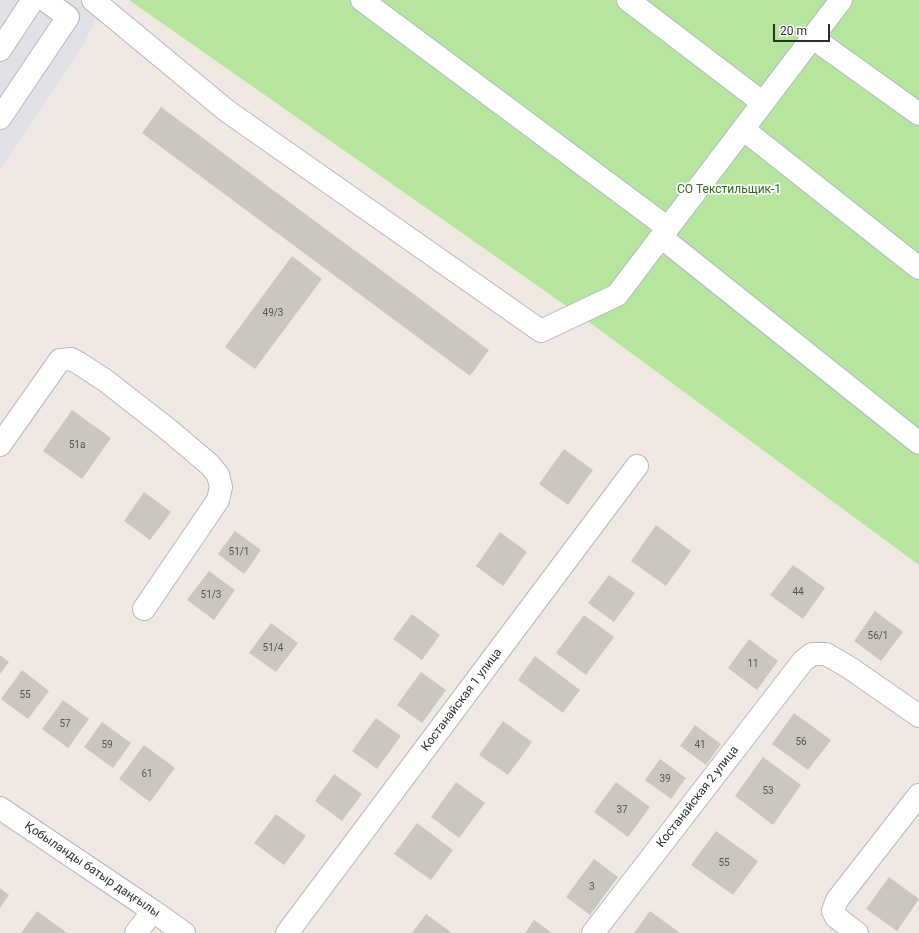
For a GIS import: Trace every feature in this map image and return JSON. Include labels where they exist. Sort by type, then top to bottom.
[{"type":"street","points":[[0,50],[33,0]]},
{"type":"street","points":[[0,118],[68,17],[45,0]]},
{"type":"street","points":[[93,0],[227,111],[540,331],[617,294],[841,0]]},
{"type":"street","points":[[362,0],[664,232],[919,443]]},
{"type":"street","points":[[628,0],[763,103]]},
{"type":"street","points":[[813,38],[919,114]]},
{"type":"street","points":[[743,129],[919,268]]},
{"type":"street","points":[[0,445],[60,360],[71,359],[106,381],[170,431],[210,465],[218,475],[221,487],[218,500],[144,609]]},
{"type":"street","name":"Костанайская 1 улица","points":[[287,933],[637,466]]},
{"type":"street","name":"Костанайская 2 улица","points":[[592,933],[804,662],[812,654],[826,654],[850,668],[919,716]]},
{"type":"street","points":[[858,933],[836,917],[833,910],[836,900],[919,794]]},
{"type":"street","name":"Қобыланды батыр даңғылы","points":[[0,808],[184,933]]},
{"type":"street","points":[[136,933],[153,911]]},
{"type":"shaded area","points":[[0,0],[79,0],[98,15],[83,45],[0,170]]},
{"type":"green space","name":"СО Текстильщик-1","points":[[129,0],[919,0],[919,565],[585,319]]},
{"type":"building","points":[[161,107],[489,350],[470,376],[142,133]]},
{"type":"building","points":[[292,256],[322,279],[255,369],[225,347]]},
{"type":"building","points":[[72,410],[111,438],[82,479],[43,451]]},
{"type":"building","points":[[564,449],[593,470],[568,505],[539,484]]},
{"type":"building","points":[[144,492],[171,512],[150,540],[124,521]]},
{"type":"building","points":[[656,525],[691,551],[666,586],[631,561]]},
{"type":"building","points":[[235,531],[261,550],[244,574],[218,554]]},
{"type":"building","points":[[500,532],[527,552],[503,586],[476,566]]},
{"type":"building","points":[[793,565],[825,588],[803,619],[770,595]]},
{"type":"building","points":[[209,571],[235,590],[214,620],[187,600]]},
{"type":"building","points":[[609,575],[635,593],[614,622],[588,603]]},
{"type":"building","points":[[875,611],[903,632],[881,661],[854,641]]},
{"type":"building","points":[[412,614],[440,635],[422,660],[393,639]]},
{"type":"building","points":[[584,615],[614,637],[586,675],[556,653]]},
{"type":"building","points":[[271,623],[298,643],[276,672],[249,653]]},
{"type":"building","points":[[749,639],[778,661],[757,690],[728,668]]},
{"type":"building","points":[[0,655],[9,662],[0,674]]},
{"type":"building","points":[[535,656],[580,690],[563,713],[518,680]]},
{"type":"building","points":[[22,670],[49,691],[28,719],[1,699]]},
{"type":"building","points":[[421,672],[446,690],[422,723],[397,705]]},
{"type":"building","points":[[63,700],[89,719],[68,748],[42,729]]},
{"type":"building","points":[[794,713],[831,740],[808,770],[772,744]]},
{"type":"building","points":[[376,718],[401,736],[377,769],[352,751]]},
{"type":"building","points":[[503,721],[532,742],[508,775],[479,755]]},
{"type":"building","points":[[102,722],[131,743],[113,768],[84,747]]},
{"type":"building","points":[[695,725],[721,744],[706,765],[680,746]]},
{"type":"building","points":[[144,745],[175,768],[150,802],[119,779]]},
{"type":"building","points":[[763,757],[801,785],[773,825],[735,796]]},
{"type":"building","points":[[660,759],[686,778],[671,799],[645,780]]},
{"type":"building","points":[[334,774],[362,794],[342,821],[315,801]]},
{"type":"building","points":[[456,782],[485,803],[459,838],[431,817]]},
{"type":"building","points":[[616,782],[650,807],[628,837],[594,812]]},
{"type":"building","points":[[276,814],[306,836],[284,865],[254,843]]},
{"type":"building","points":[[417,823],[453,850],[431,880],[394,854]]},
{"type":"building","points":[[716,831],[758,861],[733,895],[691,865]]},
{"type":"building","points":[[594,859],[618,877],[590,915],[566,897]]},
{"type":"building","points":[[889,877],[919,899],[897,931],[866,909]]},
{"type":"building","points":[[0,888],[9,895],[0,908]]},
{"type":"building","points":[[37,911],[67,933],[21,933]]},
{"type":"building","points":[[650,911],[680,933],[634,933]]},
{"type":"building","points":[[426,914],[452,933],[412,933]]},
{"type":"building","points":[[534,920],[552,933],[525,933]]}]
